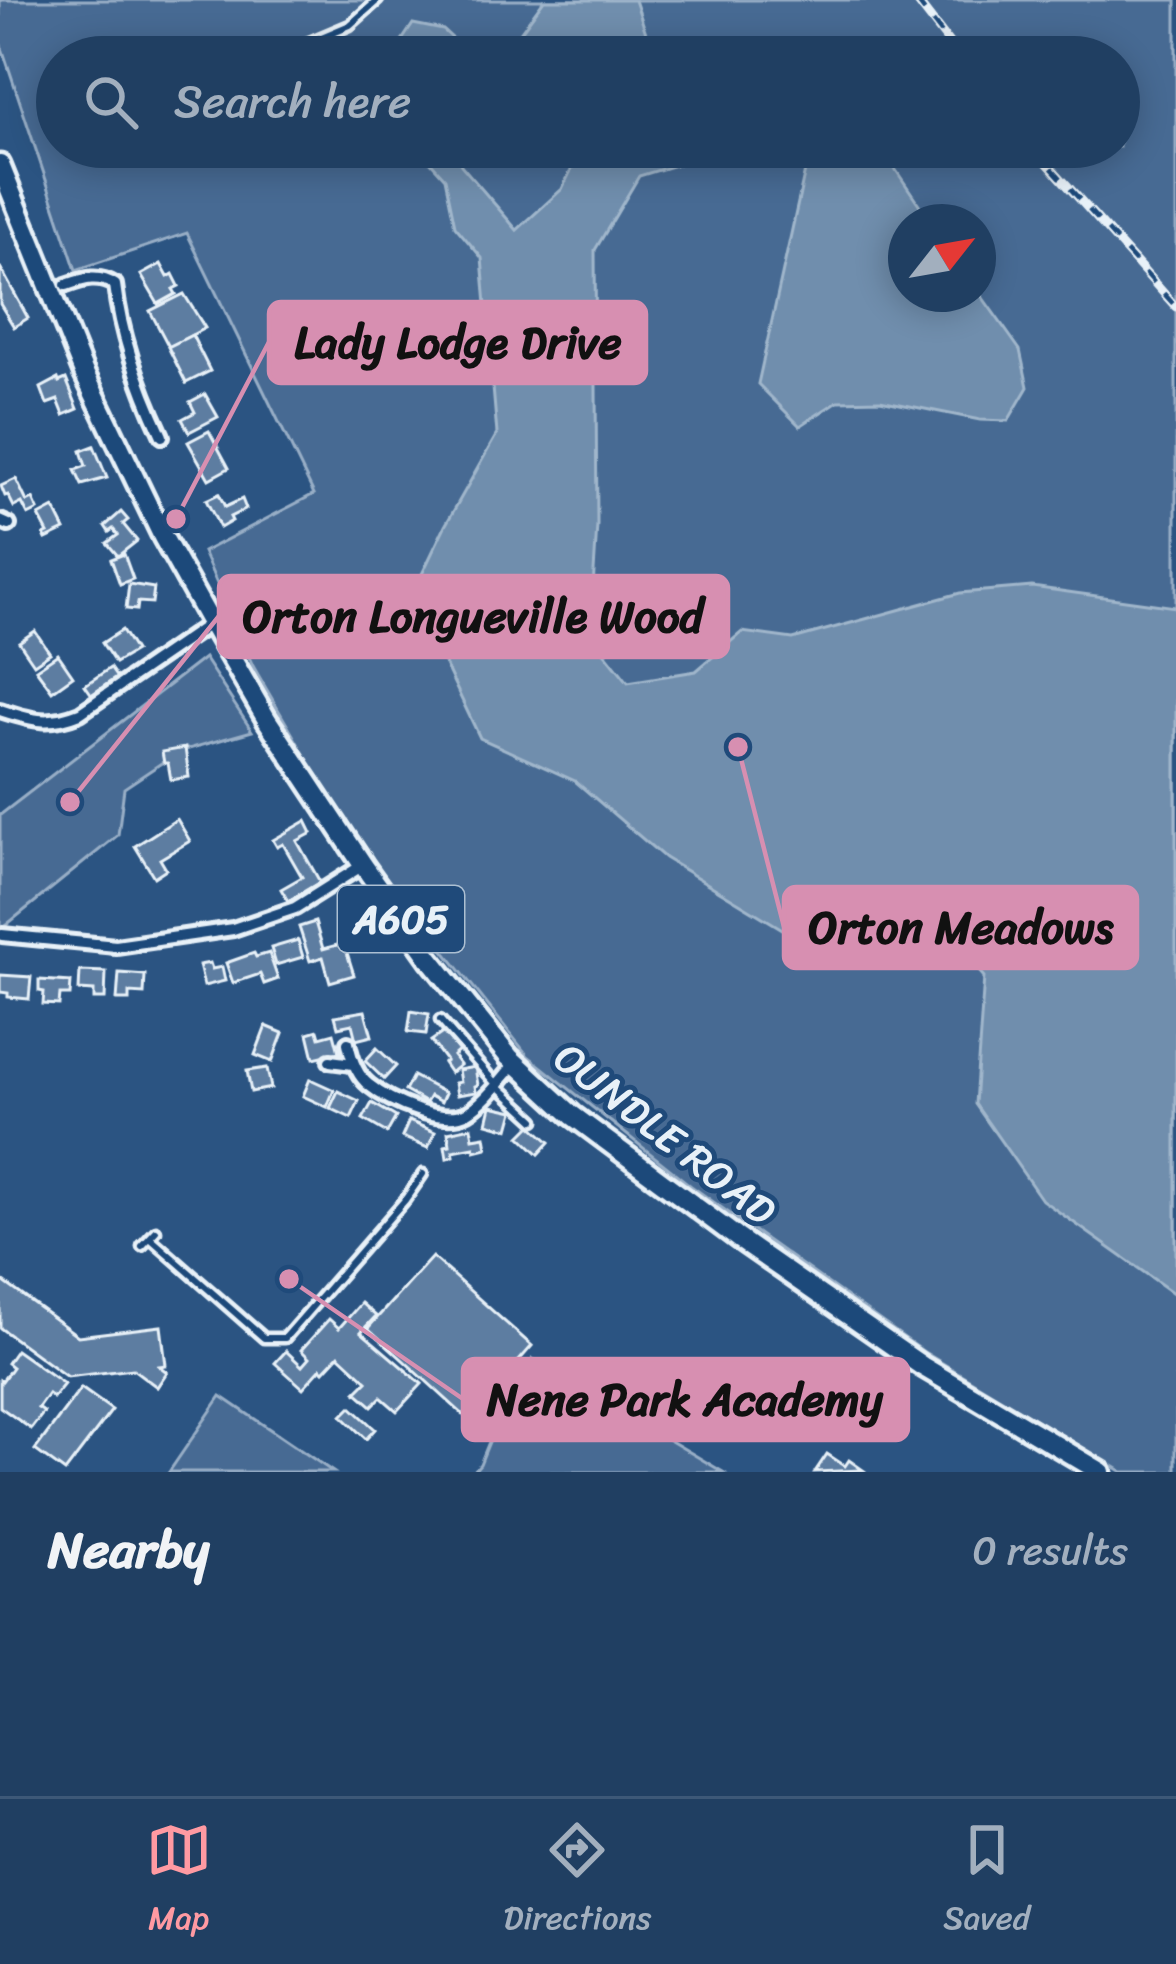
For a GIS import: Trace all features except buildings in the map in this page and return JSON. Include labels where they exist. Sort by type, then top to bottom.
[{"type":"main road","name":"OUNDLE ROAD","points":[[0,165],[84,373],[163,537],[211,623],[363,865],[430,959],[516,1063],[572,1115],[739,1240],[922,1366],[1101,1472]]},
{"type":"street","points":[[67,285],[90,278],[105,278],[115,285],[143,396],[162,436]]},
{"type":"street","points":[[0,710],[58,722],[80,713],[211,623]]},
{"type":"street","points":[[2,935],[116,946],[232,929],[295,908],[363,865]]},
{"type":"street","points":[[348,1043],[352,1064],[368,1084],[423,1113],[452,1118],[470,1111],[516,1063]]},
{"type":"street","points":[[329,1061],[352,1064]]},
{"type":"lane","points":[[324,36],[350,25],[378,0]]},
{"type":"lane","points":[[440,1020],[496,1084],[536,1120]]},
{"type":"lane","points":[[142,1246],[153,1234],[265,1338],[285,1338],[424,1174]]},
{"type":"shaded area","points":[[0,0],[1176,0],[1176,1472],[1123,1472],[924,1352],[691,1186],[528,1056],[347,828],[253,666],[203,552],[314,494],[187,233],[76,270],[42,168],[1140,168],[1140,36],[36,36],[36,150],[0,42]]},
{"type":"shaded area","points":[[544,0],[635,0],[647,36],[517,36]]},
{"type":"shaded area","points":[[413,24],[443,30],[450,36],[405,36]]},
{"type":"shaded area","points":[[436,168],[464,168],[517,230],[562,189],[572,168],[666,168],[639,176],[595,250],[597,525],[590,634],[628,682],[696,671],[742,632],[793,639],[960,593],[1032,587],[1176,607],[1176,1295],[1042,1200],[975,1104],[984,977],[955,943],[822,953],[665,858],[575,781],[480,738],[412,595],[497,434],[482,258],[455,226],[445,178]]},
{"type":"shaded area","points":[[806,168],[894,168],[919,204],[888,204],[888,312],[993,312],[1020,350],[1028,387],[1008,421],[880,400],[838,401],[800,426],[758,384]]},
{"type":"shaded area","points":[[204,658],[252,731],[178,752],[124,788],[118,835],[0,930],[0,815]]},
{"type":"shaded area","points":[[533,1359],[723,1472],[473,1472],[506,1400]]},
{"type":"shaded area","points":[[221,1396],[333,1472],[169,1472]]},
{"type":"railway","points":[[916,0],[944,36]]},
{"type":"railway","points":[[1052,168],[1176,307]]},
{"type":"place","name":"Lady Lodge Drive","points":[[176,519]]},
{"type":"place","name":"Orton Meadows","points":[[738,747]]},
{"type":"place","name":"Orton Longueville Wood","points":[[70,802]]},
{"type":"place","name":"Nene Park Academy","points":[[289,1279]]}]
